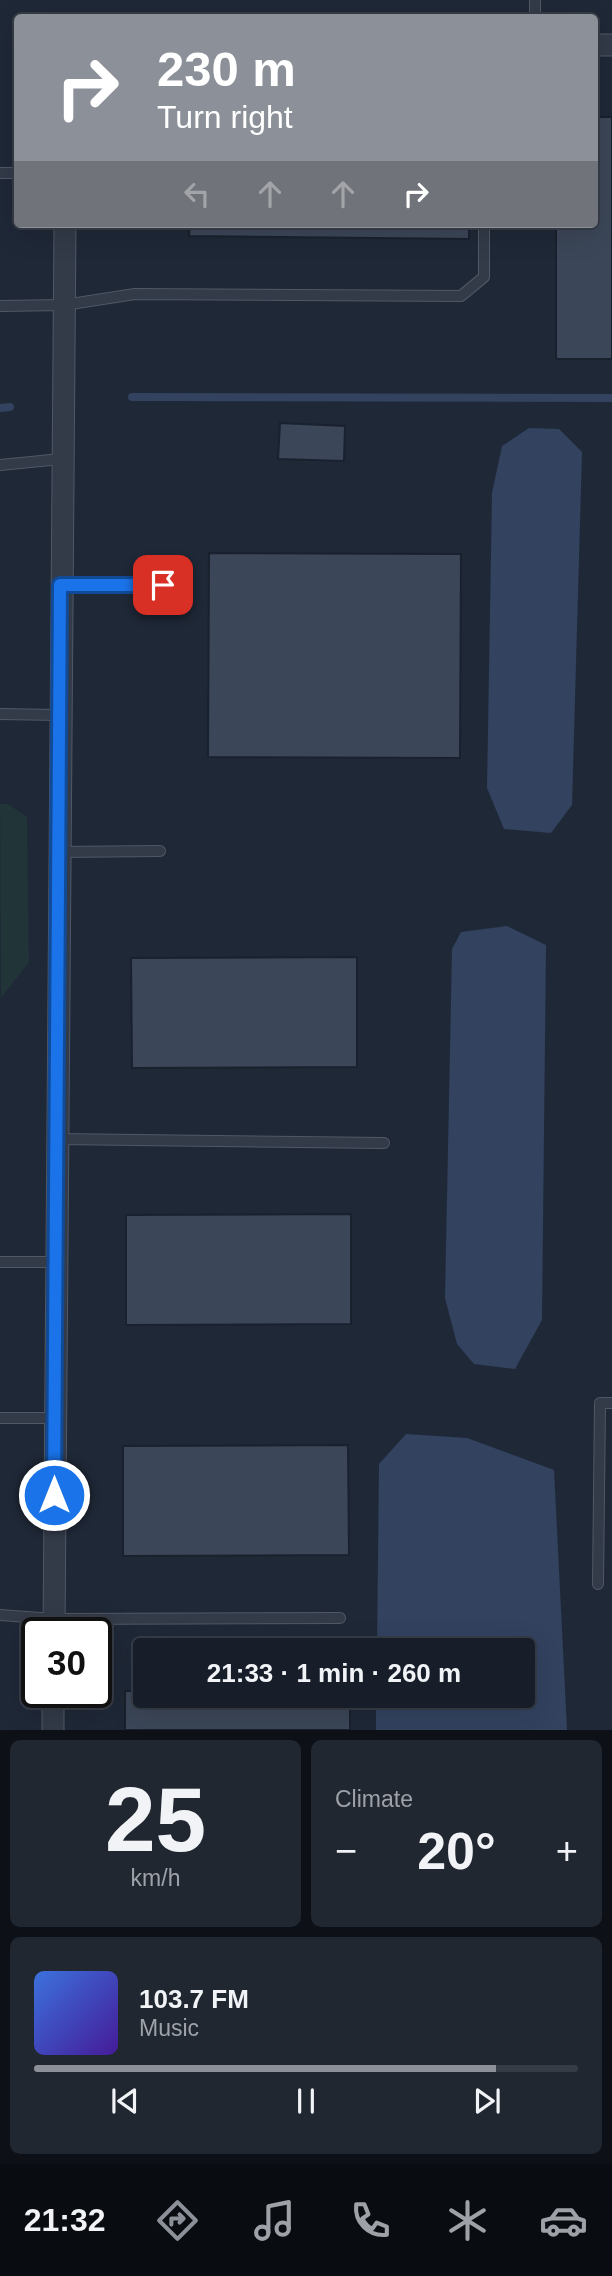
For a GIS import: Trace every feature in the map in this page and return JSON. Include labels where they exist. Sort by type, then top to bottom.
[{"type":"street","points":[[54,1617],[60,585],[65,228]]},
{"type":"street","points":[[53,1708],[53,1730]]},
{"type":"lane","points":[[0,306],[64,305],[135,294],[461,296],[484,277],[484,228]]},
{"type":"lane","points":[[0,466],[61,458]]},
{"type":"lane","points":[[60,585],[163,585]]},
{"type":"lane","points":[[0,714],[59,715]]},
{"type":"lane","points":[[58,852],[160,851]]},
{"type":"lane","points":[[56,1139],[384,1143]]},
{"type":"lane","points":[[0,1262],[55,1262]]},
{"type":"lane","points":[[598,1584],[600,1403],[612,1403]]},
{"type":"lane","points":[[0,1418],[55,1418]]},
{"type":"lane","points":[[0,1615],[21,1619]]},
{"type":"lane","points":[[112,1624],[340,1618]]},
{"type":"green space","points":[[0,804],[8,804],[27,817],[29,962],[1,998]]},
{"type":"water","points":[[529,428],[559,429],[582,452],[572,805],[551,833],[504,829],[487,788],[492,493],[502,446]]},
{"type":"water","points":[[507,926],[546,945],[542,1320],[515,1369],[474,1364],[457,1344],[445,1298],[452,949],[461,932]]},
{"type":"water","points":[[406,1434],[467,1438],[554,1470],[567,1730],[376,1730],[376,1708],[535,1708],[535,1638],[377,1638],[379,1464]]},
{"type":"building","points":[[598,117],[612,117],[612,359],[556,359],[556,228],[598,228]]},
{"type":"building","points":[[190,228],[469,228],[469,239],[189,236]]},
{"type":"building","points":[[280,423],[345,426],[344,461],[278,459]]},
{"type":"building","points":[[209,553],[461,554],[460,758],[208,757]]},
{"type":"building","points":[[357,957],[357,1067],[132,1068],[131,958]]},
{"type":"building","points":[[351,1214],[351,1324],[126,1325],[126,1215]]},
{"type":"building","points":[[348,1445],[349,1555],[123,1556],[123,1446]]},
{"type":"building","points":[[125,1691],[133,1691],[133,1708],[350,1708],[350,1730],[125,1730]]},
{"type":"waterway","points":[[132,397],[612,398]]},
{"type":"waterway","points":[[0,408],[10,407]]},
{"type":"route","points":[[54,1495],[60,585],[163,585]]}]
